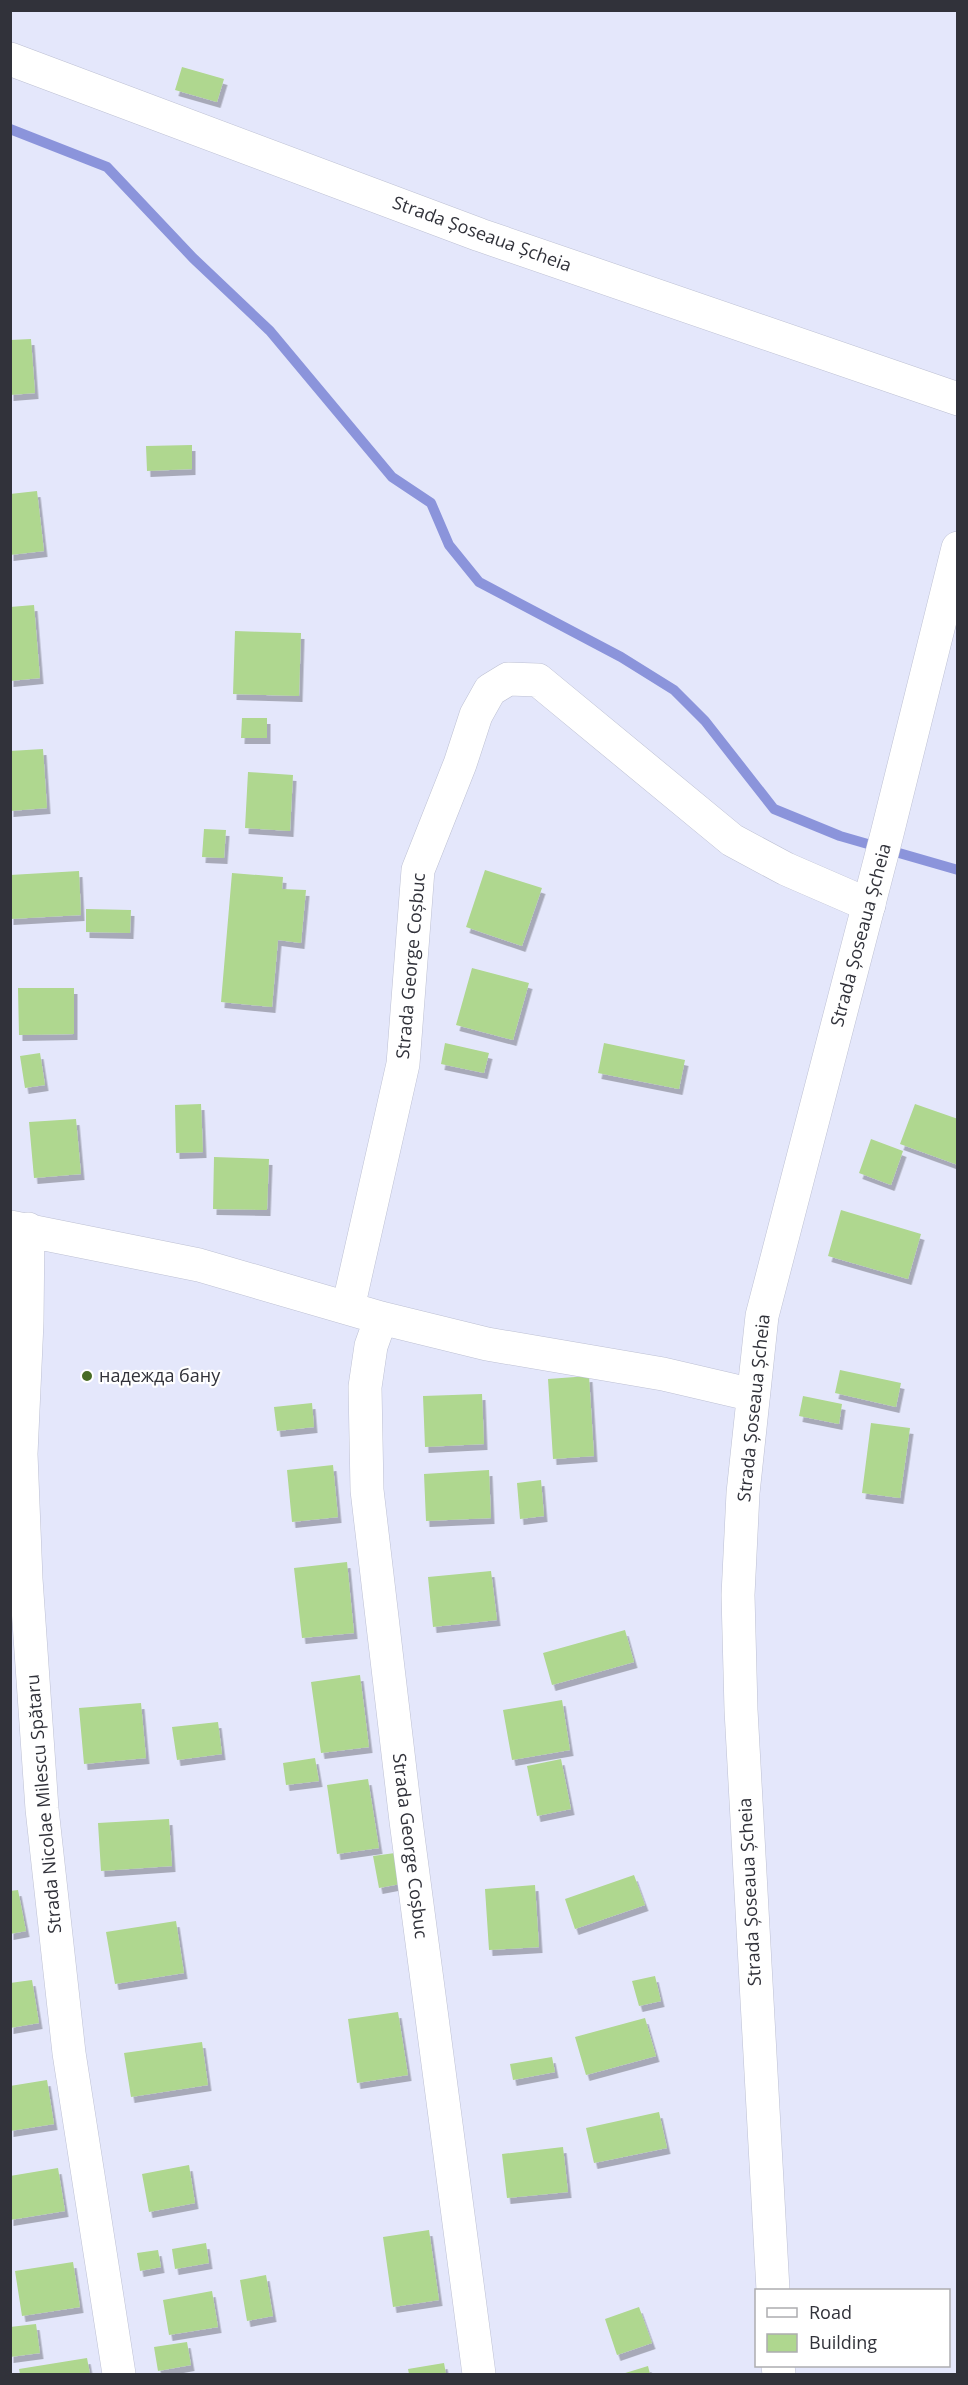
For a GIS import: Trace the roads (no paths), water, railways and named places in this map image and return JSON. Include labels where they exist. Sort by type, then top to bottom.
[{"type":"street","name":"Strada Șoseaua Șcheia","points":[[10,59],[480,235],[957,399]]},
{"type":"street","name":"Strada Șoseaua Șcheia","points":[[773,2289],[754,1966],[738,1595],[743,1493],[753,1395],[765,1305],[887,834],[957,548]]},
{"type":"street","name":"Strada George Coșbuc","points":[[348,1308],[403,1064],[418,870],[460,764],[476,715],[490,690],[508,679],[538,680],[732,840],[786,869],[872,892]]},
{"type":"street","points":[[19,1228],[199,1265],[381,1318],[487,1344],[663,1374],[753,1395]]},
{"type":"street","name":"Strada Nicolae Milescu Spătaru","points":[[19,1228],[27,1322],[21,1454],[26,1579],[42,1809],[69,2053],[119,2374]]},
{"type":"street","name":"Strada George Coșbuc","points":[[381,1318],[371,1346],[364,1387],[368,1490],[406,1821],[479,2374]]},
{"type":"waterway","points":[[10,129],[107,167],[193,258],[270,331],[392,477],[431,503],[449,545],[479,582],[621,657],[674,690],[705,721],[774,809],[840,836],[958,870]]},
{"type":"place","name":"надежда бану","points":[[87,1376]]}]
